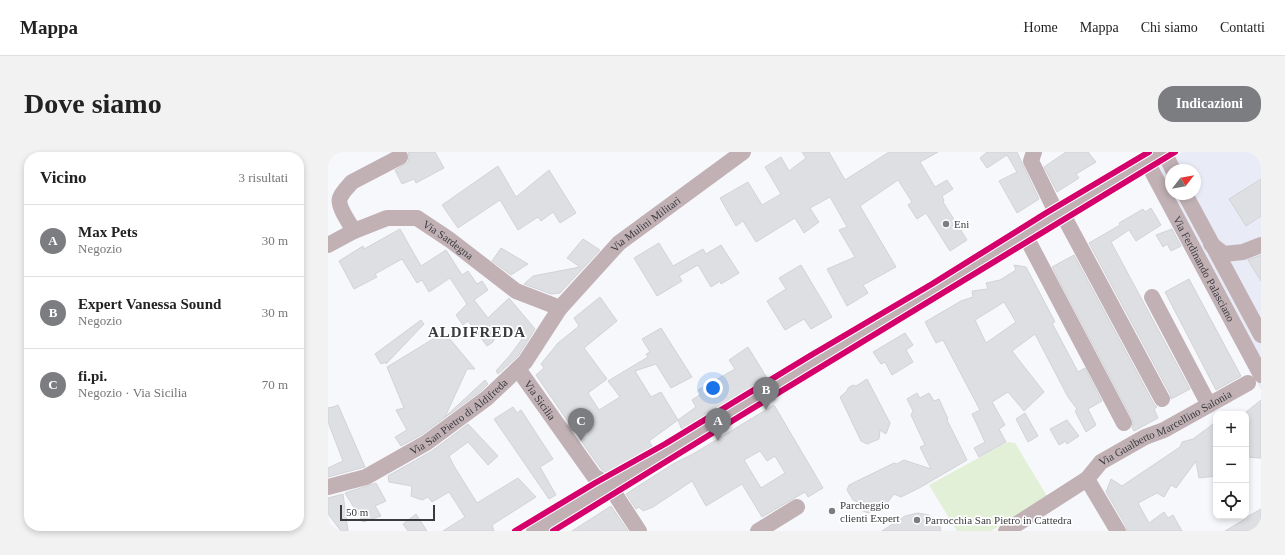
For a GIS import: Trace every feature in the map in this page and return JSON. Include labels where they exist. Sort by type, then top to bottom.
[{"type":"street","name":"Via Mulini Militari","points":[[560,308],[619,243],[743,152]]},
{"type":"street","points":[[1034,152],[1031,161],[1162,399]]},
{"type":"street","points":[[534,531],[1164,152],[1170,164]]},
{"type":"street","points":[[354,231],[340,205],[340,198],[346,188],[352,182],[400,157]]},
{"type":"street","name":"Via Ferdinando Palasciano","points":[[1147,162],[1254,379]]},
{"type":"street","name":"Via Ferdinando Palasciano","points":[[1188,200],[1261,335]]},
{"type":"street","name":"Via Sardegna","points":[[328,245],[354,231],[387,218],[417,218],[450,240],[516,291],[560,308]]},
{"type":"street","points":[[1025,235],[1124,424]]},
{"type":"street","points":[[1211,244],[1224,254],[1243,252],[1261,245]]},
{"type":"street","points":[[1152,297],[1209,405]]},
{"type":"street","name":"Via San Pietro di Aldifreda","points":[[328,487],[366,477],[426,443],[487,398],[525,362],[560,308]]},
{"type":"street","name":"Via Sicilia","points":[[518,369],[594,476],[609,485]]},
{"type":"street","name":"Via Gualberto Marcellino Salonia","points":[[1088,479],[1101,462],[1145,437],[1164,430],[1254,379]]},
{"type":"street","points":[[1006,531],[1088,479],[1118,531]]},
{"type":"street","points":[[609,485],[639,531]]},
{"type":"street","points":[[758,531],[797,507]]},
{"type":"shaded area","points":[[1182,152],[1261,152],[1261,390],[1148,172]]},
{"type":"green space","points":[[1008,442],[1015,443],[1047,496],[991,531],[957,531],[929,485]]},
{"type":"building","points":[[408,152],[435,152],[444,168],[416,183],[414,179],[402,184],[395,170],[408,162]]},
{"type":"building","points":[[802,152],[829,152],[845,180],[889,152],[938,152],[920,162],[935,187],[947,180],[953,189],[942,196],[943,202],[967,240],[950,251],[926,213],[917,219],[908,205],[912,202],[898,180],[860,206],[896,267],[863,285],[868,293],[847,306],[827,269],[855,257],[839,230],[847,227],[830,197],[810,208],[819,222],[804,233],[795,218],[756,242],[743,221],[736,226],[720,198],[748,182],[762,205],[781,194],[765,167],[781,157],[789,171],[806,158]]},
{"type":"building","points":[[987,152],[1017,152],[1039,199],[1017,213],[999,181],[1017,172],[1007,155],[987,168],[980,158]]},
{"type":"building","points":[[1066,152],[1088,152],[1096,162],[1076,174],[1079,178],[1057,192],[1044,167]]},
{"type":"building","points":[[498,166],[516,197],[549,170],[576,213],[560,223],[553,212],[541,221],[538,217],[518,230],[500,200],[458,228],[442,205]]},
{"type":"building","points":[[1261,179],[1261,216],[1246,226],[1229,199]]},
{"type":"building","points":[[1151,208],[1161,225],[1136,241],[1129,230],[1111,242],[1190,389],[1171,399],[1170,394],[1089,243],[1120,225],[1119,223],[1143,209],[1145,212]]},
{"type":"building","points":[[400,229],[421,266],[446,250],[462,275],[468,271],[477,284],[482,281],[488,290],[474,300],[488,318],[509,298],[535,329],[518,356],[498,374],[496,371],[522,339],[509,325],[496,335],[493,342],[487,346],[468,321],[463,325],[456,315],[467,304],[450,278],[429,292],[422,280],[417,283],[402,259],[375,274],[377,277],[354,289],[339,261],[363,246],[364,249]]},
{"type":"building","points":[[1172,229],[1181,246],[1171,251],[1167,244],[1163,247],[1156,235]]},
{"type":"building","points":[[583,239],[600,250],[560,293],[551,294],[524,284],[533,276],[580,267],[567,258]]},
{"type":"building","points":[[659,243],[673,266],[703,249],[706,254],[721,245],[739,273],[721,284],[720,281],[711,287],[698,265],[679,276],[682,281],[657,296],[634,258]]},
{"type":"building","points":[[501,248],[528,264],[511,275],[492,261]]},
{"type":"building","points":[[1074,255],[1157,407],[1154,409],[1158,418],[1134,431],[1132,428],[1132,419],[1052,267]]},
{"type":"building","points":[[1261,255],[1261,281],[1248,260]]},
{"type":"building","points":[[801,265],[832,317],[811,329],[804,319],[785,330],[767,301],[786,289],[779,278]]},
{"type":"building","points":[[1014,265],[1026,267],[1055,322],[1052,323],[1078,372],[1085,368],[1102,401],[1088,409],[1096,425],[1086,432],[1075,411],[1077,409],[1068,397],[1035,334],[1012,351],[1044,392],[1024,411],[1008,392],[992,402],[1005,425],[999,429],[1006,442],[979,457],[974,448],[985,442],[972,414],[980,410],[943,340],[936,343],[925,322],[961,301],[973,297],[972,291],[988,289],[986,283],[1000,280],[1016,270]],"holes":[[[1004,302],[1016,322],[986,343],[975,320]]]},
{"type":"building","points":[[1189,279],[1241,376],[1216,390],[1165,292]]},
{"type":"building","points":[[600,297],[617,321],[584,348],[607,379],[588,393],[599,410],[620,397],[608,381],[648,357],[646,354],[650,352],[642,339],[661,328],[692,377],[671,388],[656,364],[635,371],[651,397],[661,392],[678,420],[649,441],[652,446],[641,455],[609,474],[602,470],[536,375],[544,368],[541,364],[558,343],[579,326],[574,318]]},
{"type":"building","points":[[421,320],[424,324],[386,364],[386,362],[381,364],[375,354]]},
{"type":"building","points":[[443,333],[475,369],[467,369],[445,417],[485,380],[488,384],[481,391],[421,435],[401,446],[395,437],[407,430],[396,410],[404,408],[387,367]]},
{"type":"building","points":[[905,333],[913,345],[906,350],[913,362],[892,375],[885,362],[881,364],[873,352]]},
{"type":"building","points":[[748,347],[767,378],[682,430],[678,420],[696,407],[692,400],[701,394],[698,390],[735,369],[729,360]]},
{"type":"building","points":[[867,379],[890,423],[886,434],[880,430],[879,439],[867,444],[861,441],[840,397],[847,391],[848,388],[853,385],[856,386]]},
{"type":"building","points":[[917,393],[920,398],[929,393],[934,401],[939,399],[948,419],[947,420],[967,460],[901,497],[894,494],[887,503],[868,513],[858,509],[860,503],[853,500],[847,490],[849,485],[894,463],[897,464],[904,460],[931,469],[920,447],[925,445],[911,415],[913,411],[907,399]]},
{"type":"building","points":[[1261,400],[1261,458],[1249,457],[1249,411],[1247,411]]},
{"type":"building","points":[[338,405],[365,467],[328,477],[328,468],[343,461],[328,422],[328,408]]},
{"type":"building","points":[[774,405],[823,488],[808,497],[805,492],[762,517],[742,484],[706,506],[692,481],[653,507],[643,511],[639,507],[636,509],[626,494],[673,464],[693,454]],"holes":[[[760,451],[767,461],[775,456],[785,473],[761,488],[744,460]]]},
{"type":"building","points":[[513,407],[517,413],[521,410],[553,459],[540,467],[556,495],[549,499],[494,419]]},
{"type":"building","points":[[1025,413],[1038,436],[1028,442],[1016,419]]},
{"type":"building","points":[[1067,420],[1079,436],[1067,444],[1066,441],[1059,445],[1050,429]]},
{"type":"building","points":[[468,424],[498,456],[488,465],[468,442],[449,456],[477,503],[518,478],[536,497],[492,525],[494,531],[443,531],[465,517],[449,492],[432,502],[428,497],[422,500],[411,496],[412,486],[389,482],[388,476],[432,451]]},
{"type":"building","points":[[1213,424],[1213,476],[1199,478],[1196,461],[1176,488],[1171,485],[1164,497],[1157,493],[1138,503],[1149,523],[1164,512],[1168,518],[1173,515],[1182,531],[1127,531],[1126,526],[1106,492],[1111,479],[1122,486],[1180,447],[1182,442],[1193,439]]},
{"type":"building","points":[[376,483],[386,501],[375,506],[381,516],[363,522],[345,493]]},
{"type":"building","points":[[343,494],[348,531],[341,531],[328,514],[328,498]]},
{"type":"building","points":[[611,506],[628,531],[572,531]]},
{"type":"building","points":[[1261,509],[1261,531],[1225,531],[1245,519],[1249,519],[1249,516]]},
{"type":"building","name":"Parrocchia San Pietro in Cattedra","points":[[918,513],[929,515],[939,523],[941,531],[882,531],[905,516]]},
{"type":"building","points":[[416,514],[427,531],[408,531],[403,524]]},
{"type":"cycle path","points":[[515,531],[595,483],[665,444],[1149,152]]},
{"type":"cycle path","points":[[553,531],[1175,152]]},
{"type":"place","name":"Eni","points":[[946,224]]},
{"type":"place","name":"Expert Vanessa Sound","points":[[766,410]]},
{"type":"place","name":"fi.pi.","points":[[581,441]]},
{"type":"place","name":"Max Pets","points":[[718,441]]},
{"type":"place","name":"Parcheggio clienti Expert","points":[[832,511]]},
{"type":"place","name":"Parrocchia San Pietro in Cattedra","points":[[917,520]]},
{"type":"district","name":"ALDIFREDA","points":[[477,332]]}]
